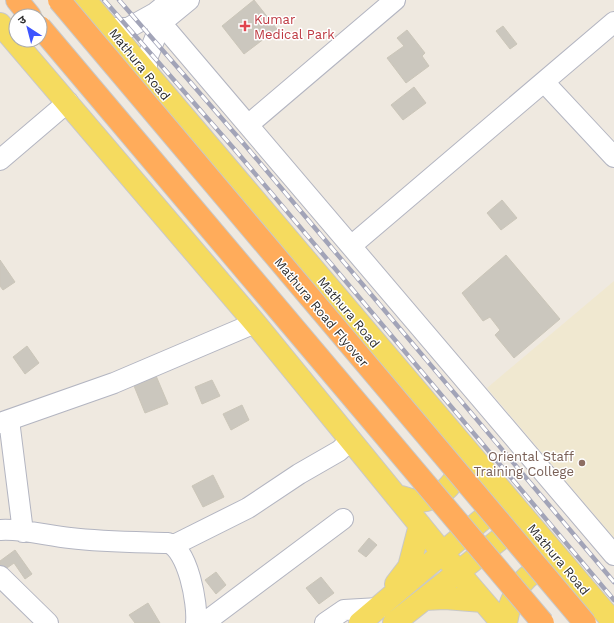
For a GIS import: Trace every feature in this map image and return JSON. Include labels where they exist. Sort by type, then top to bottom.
[{"type":"highway","points":[[17,0],[24,8]]},
{"type":"highway","name":"Mathura Road Flyover","points":[[60,0],[585,623]]},
{"type":"highway","points":[[48,36],[543,623]]},
{"type":"main road","name":"Mathura Road","points":[[85,0],[110,28],[146,74],[614,623]]},
{"type":"main road","points":[[0,24],[255,323],[442,553],[502,623]]},
{"type":"main road","points":[[396,496],[418,500],[437,497],[453,483],[461,463],[457,438]]},
{"type":"main road","points":[[360,623],[507,498]]},
{"type":"main road","points":[[394,623],[459,573],[525,519]]},
{"type":"main road","points":[[378,608],[409,567],[420,525]]},
{"type":"main road","points":[[506,623],[509,605],[518,585],[533,574],[550,568],[570,572]]},
{"type":"main road","points":[[425,599],[445,598],[483,601]]},
{"type":"street","points":[[110,28],[128,28],[155,13],[171,0]]},
{"type":"street","points":[[146,74],[148,56],[161,23],[189,0]]},
{"type":"street","points":[[248,125],[395,0]]},
{"type":"street","points":[[351,246],[614,22]]},
{"type":"street","points":[[161,23],[614,555]]},
{"type":"street","points":[[544,82],[614,157]]},
{"type":"street","points":[[0,159],[68,102]]},
{"type":"street","points":[[23,532],[4,421],[114,383],[255,323]]},
{"type":"street","points":[[174,545],[248,508],[299,474],[339,451],[351,440]]},
{"type":"street","points":[[204,623],[343,519]]},
{"type":"street","points":[[0,530],[10,529],[95,541],[168,543],[174,545],[181,555],[193,588],[196,623]]},
{"type":"street","points":[[0,576],[48,623]]},
{"type":"street","points":[[325,623],[344,610],[378,608]]},
{"type":"shaded area","name":"Oriental Staff Training College","points":[[614,281],[614,538],[487,388]]},
{"type":"building","points":[[254,0],[277,29],[244,54],[222,26]]},
{"type":"building","points":[[503,26],[517,44],[510,49],[496,31]]},
{"type":"building","points":[[407,30],[425,53],[422,56],[429,66],[406,83],[387,58],[404,46],[397,38]]},
{"type":"building","points":[[414,87],[426,103],[403,120],[391,105]]},
{"type":"building","points":[[502,200],[517,218],[501,230],[487,213]]},
{"type":"building","points":[[506,255],[560,319],[514,358],[495,335],[500,330],[490,317],[483,321],[462,293]]},
{"type":"building","points":[[0,260],[15,282],[3,290],[0,286]]},
{"type":"building","points":[[27,346],[39,363],[25,374],[13,357]]},
{"type":"building","points":[[154,371],[168,404],[145,413],[132,381]]},
{"type":"building","points":[[212,380],[220,396],[202,404],[195,387]]},
{"type":"building","points":[[242,405],[249,420],[231,430],[223,414]]},
{"type":"building","points":[[213,475],[224,497],[203,507],[192,486]]},
{"type":"building","points":[[369,538],[377,545],[366,557],[358,551]]},
{"type":"building","points":[[15,550],[32,574],[25,579],[14,563],[0,573],[0,561]]},
{"type":"building","points":[[216,572],[226,585],[216,594],[205,580]]},
{"type":"building","points":[[321,577],[334,593],[319,604],[306,588]]},
{"type":"building","points":[[148,603],[160,623],[135,623],[129,615]]},
{"type":"railway","points":[[104,0],[236,151],[614,600]]},
{"type":"railway","points":[[119,0],[244,144],[614,582]]},
{"type":"place","name":"Kumar Medical Park","points":[[245,26]]},
{"type":"place","name":"Oriental Staff Training College","points":[[582,463]]}]
